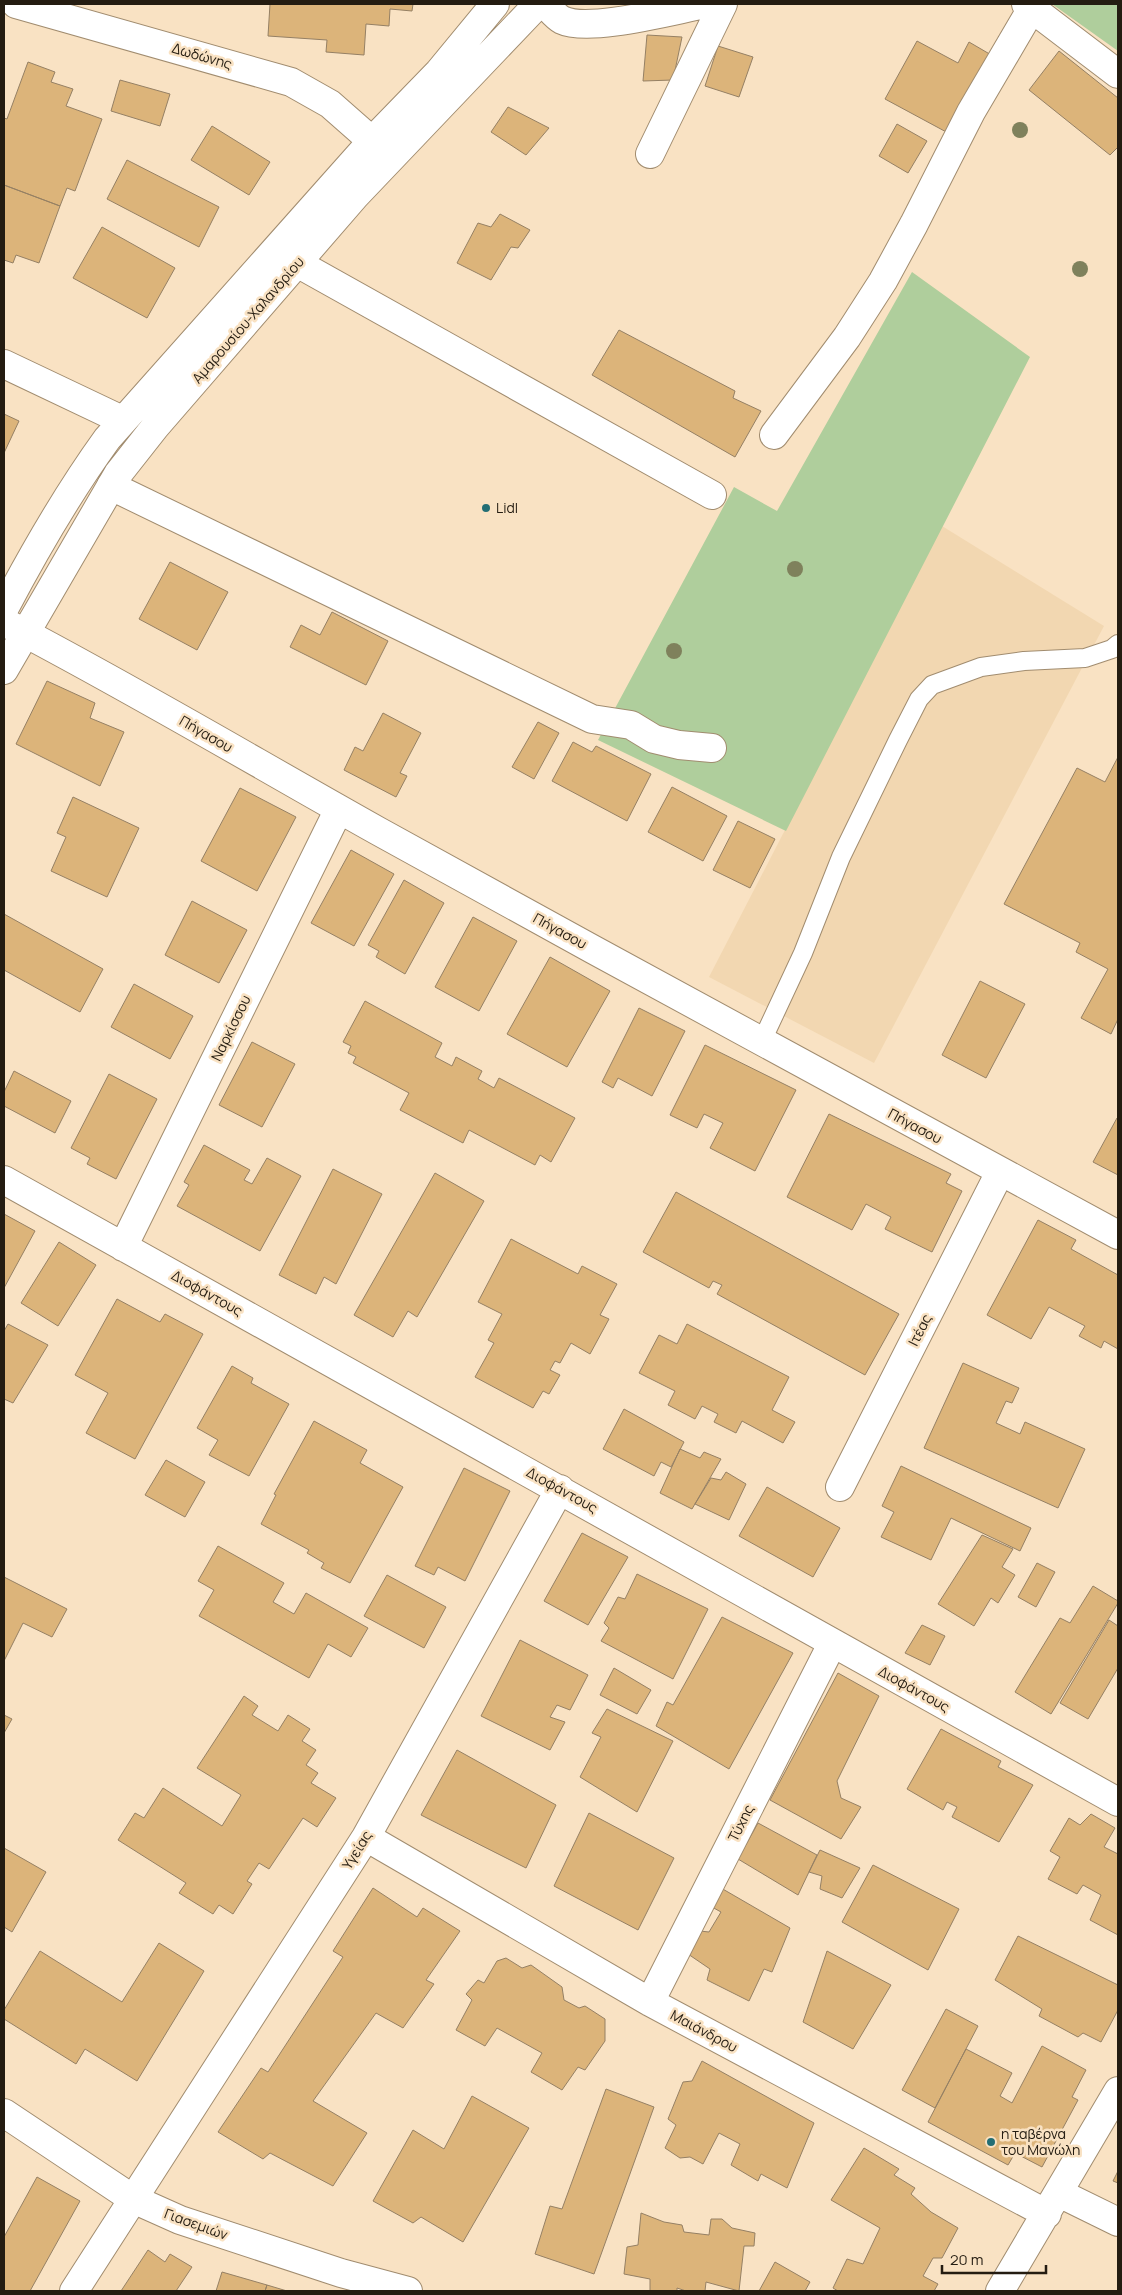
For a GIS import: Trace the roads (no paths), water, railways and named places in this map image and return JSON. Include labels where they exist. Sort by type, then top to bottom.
[{"type":"street","name":"Δωδώνης","points":[[16,4],[291,82],[330,104],[372,141]]},
{"type":"street","name":"Αμαρουσίου-Χαλανδρίου","points":[[4,609],[44,534],[78,479],[122,420],[372,141],[439,72],[495,4]]},
{"type":"street","name":"Αμαρουσίου-Χαλανδρίου","points":[[4,670],[15,628],[118,474],[155,427],[355,196],[538,4]]},
{"type":"street","points":[[545,4],[560,19],[574,23],[594,25],[706,4]]},
{"type":"street","points":[[650,154],[723,4]]},
{"type":"street","points":[[774,435],[846,337],[883,281],[971,112],[1029,6],[1118,74]]},
{"type":"street","points":[[297,263],[712,495]]},
{"type":"street","points":[[4,364],[122,420]]},
{"type":"street","points":[[111,486],[592,720],[631,725],[654,739],[679,745],[712,748]]},
{"type":"street","name":"Πήγασου","points":[[15,628],[761,1043],[1118,1236]]},
{"type":"street","name":"Ναρκίσσου","points":[[123,1247],[339,809]]},
{"type":"street","name":"Ιτέας","points":[[840,1487],[1000,1172]]},
{"type":"street","name":"Διοφάντους","points":[[4,1180],[560,1488],[832,1644],[1118,1802]]},
{"type":"street","name":"Υγείας","points":[[74,2291],[366,1837],[560,1488]]},
{"type":"street","name":"Τύχης","points":[[650,2002],[832,1644]]},
{"type":"street","name":"Μαιάνδρου","points":[[366,1837],[650,2002],[1053,2204],[1118,2222]]},
{"type":"street","points":[[1000,2291],[1118,2091]]},
{"type":"street","name":"Γιασεμιών","points":[[4,2113],[133,2199],[180,2220],[338,2282],[408,2291]]},
{"type":"lane","points":[[761,1043],[803,953],[841,857],[919,699],[932,685],[981,667],[1024,661],[1086,658],[1112,650],[1118,644]]},
{"type":"place","name":"Lidl","points":[[486,508]]},
{"type":"place","name":"η ταβέρνα του Μανώλη","points":[[991,2142]]}]
